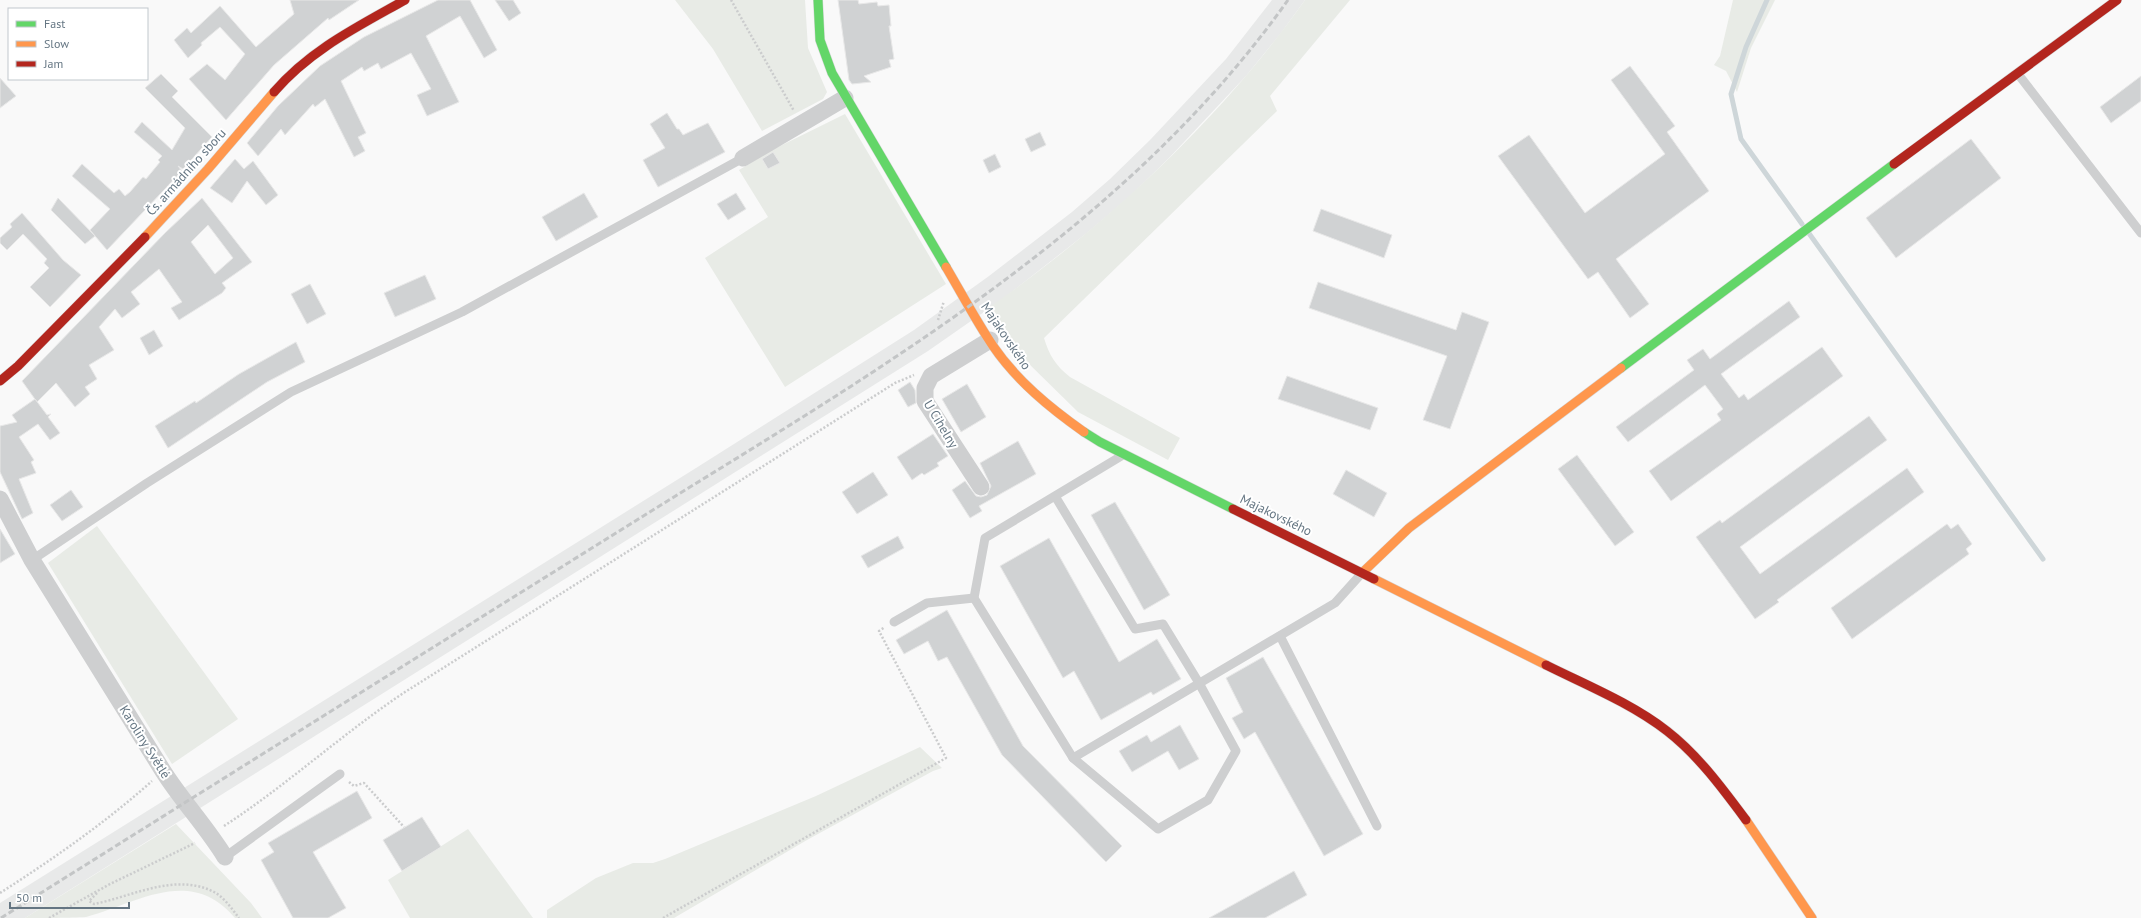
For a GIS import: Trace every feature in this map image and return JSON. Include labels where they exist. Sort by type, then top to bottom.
[{"type":"street","name":"Čs. armádního sboru","points":[[0,381],[18,366],[181,197],[290,73],[325,45],[405,0]]},
{"type":"street","name":"Majakovského","points":[[818,0],[817,20],[819,42],[844,98],[990,340],[1021,382],[1039,399],[1100,442],[1363,572],[1616,700],[1672,736],[1718,783],[1812,918]]},
{"type":"street","points":[[1363,572],[1409,528],[1813,223],[2117,0]]},
{"type":"street","points":[[743,158],[844,98]]},
{"type":"street","points":[[931,376],[990,340]]},
{"type":"street","name":"U Cihelny","points":[[931,376],[925,388],[925,401],[981,487]]},
{"type":"street","name":"Karoliny Světlé","points":[[0,499],[32,560],[172,786],[211,835],[224,857]]},
{"type":"lane","points":[[2018,74],[2141,233]]},
{"type":"lane","points":[[32,560],[147,483],[291,392],[462,312],[743,158]]},
{"type":"lane","points":[[1055,496],[1135,629],[1163,624],[1199,683],[1236,751],[1208,800],[1158,829],[1073,758],[974,598],[985,538],[1124,454]]},
{"type":"lane","points":[[1073,758],[1335,603],[1363,572]]},
{"type":"lane","points":[[894,622],[927,602],[974,598]]},
{"type":"lane","points":[[1280,636],[1377,826]]},
{"type":"lane","name":"Karoliny Světlé","points":[[224,857],[340,774]]},
{"type":"path","points":[[731,0],[801,124]]},
{"type":"path","points":[[49,918],[110,884],[211,835],[257,804],[374,712],[405,692],[895,383],[921,373],[931,376]]},
{"type":"path","points":[[663,918],[946,758],[879,631],[894,622]]},
{"type":"path","points":[[0,893],[36,870],[120,809],[163,771]]},
{"type":"path","points":[[340,774],[354,786],[364,783],[404,827]]},
{"type":"path","points":[[110,884],[89,901],[94,904],[142,890],[168,886],[195,886],[214,892],[228,904],[239,918]]},
{"type":"shaded area","points":[[675,0],[805,0],[808,48],[827,92],[823,99],[762,131],[713,49]]},
{"type":"shaded area","points":[[1272,0],[1305,0],[1281,33],[1246,76],[1169,158],[1128,198],[1088,232],[1004,298],[928,351],[25,918],[0,918],[0,903],[914,330],[989,276],[1072,212],[1110,179],[1150,140],[1226,59]]},
{"type":"shaded area","points":[[1305,0],[1350,0],[1270,96],[1277,111],[1044,338],[1048,350],[1054,360],[1070,377],[1180,438],[1168,460],[1078,412],[1026,361],[987,309],[1076,242],[1159,168],[1198,129],[1236,87],[1272,45]]},
{"type":"shaded area","points":[[1733,0],[1775,0],[1751,48],[1737,92],[1726,71],[1714,65],[1720,56]]},
{"type":"shaded area","points":[[845,114],[946,284],[785,387],[705,258],[768,217],[739,170],[772,150]]},
{"type":"shaded area","points":[[97,526],[238,719],[172,764],[48,563]]},
{"type":"shaded area","points":[[920,747],[942,768],[933,771],[807,840],[674,918],[547,918],[547,910],[596,878],[633,863],[653,863],[665,859],[816,796]]},
{"type":"shaded area","points":[[176,824],[251,903],[262,918],[235,918],[218,902],[200,894],[182,891],[163,892],[144,897],[86,917],[25,918]]},
{"type":"shaded area","points":[[468,829],[533,918],[410,918],[388,880]]},
{"type":"building","points":[[290,0],[359,0],[329,20],[328,18],[274,65],[226,120],[189,79],[207,64],[225,80],[245,54],[220,27],[201,43],[202,45],[188,58],[174,40],[187,28],[191,33],[220,6],[256,47],[294,14]]},
{"type":"building","points":[[438,0],[470,0],[497,50],[484,58],[460,16],[426,36],[459,102],[427,116],[417,95],[431,89],[411,53],[381,69],[378,63],[364,71],[362,67],[341,81],[366,133],[358,137],[365,151],[354,157],[325,99],[315,107],[313,104],[285,135],[281,129],[258,156],[247,143],[278,106],[320,66],[364,37]]},
{"type":"building","points":[[495,0],[513,0],[521,13],[509,21]]},
{"type":"building","points":[[838,0],[858,0],[859,4],[877,2],[878,6],[889,5],[891,26],[889,26],[894,59],[889,60],[891,67],[864,76],[871,82],[852,84],[849,80]]},
{"type":"building","points":[[1630,66],[1675,126],[1667,132],[1709,191],[1616,259],[1649,304],[1630,318],[1598,272],[1588,279],[1498,156],[1529,135],[1585,213],[1665,154],[1611,80]]},
{"type":"building","points":[[161,74],[178,91],[172,97],[212,137],[183,169],[178,166],[182,171],[107,250],[90,230],[110,209],[72,176],[82,164],[114,193],[119,189],[125,196],[143,177],[146,179],[160,162],[158,160],[162,156],[134,132],[142,122],[172,150],[185,128],[145,88]]},
{"type":"building","points":[[2141,76],[2141,101],[2111,123],[2100,107]]},
{"type":"building","points":[[0,78],[16,96],[0,108]]},
{"type":"building","points":[[667,113],[677,129],[679,129],[683,135],[708,123],[725,152],[658,187],[643,160],[665,148],[650,124]]},
{"type":"building","points":[[1040,132],[1046,145],[1031,152],[1025,139]]},
{"type":"building","points":[[1971,139],[2001,178],[1896,258],[1866,218]]},
{"type":"building","points":[[773,152],[780,163],[768,169],[762,159]]},
{"type":"building","points":[[995,154],[1001,167],[989,173],[983,160]]},
{"type":"building","points":[[235,159],[244,169],[253,161],[278,195],[266,205],[247,181],[232,203],[210,188]]},
{"type":"building","points":[[584,193],[598,217],[556,241],[542,217]]},
{"type":"building","points":[[736,193],[746,209],[728,220],[717,204]]},
{"type":"building","points":[[58,198],[95,236],[85,244],[51,210]]},
{"type":"building","points":[[202,198],[252,262],[222,283],[226,288],[222,293],[179,320],[171,308],[182,302],[159,269],[131,292],[140,304],[122,318],[115,309],[99,327],[114,350],[89,365],[97,379],[85,387],[90,394],[75,407],[56,383],[37,402],[22,381],[165,233]],"holes":[[[208,225],[233,258],[215,274],[191,242]]]},
{"type":"building","points":[[1321,209],[1392,235],[1384,258],[1313,231]]},
{"type":"building","points":[[22,213],[63,260],[81,275],[50,307],[30,287],[49,268],[44,263],[47,259],[23,234],[7,250],[0,243],[0,238],[12,227],[10,224]]},
{"type":"building","points":[[425,275],[436,299],[395,317],[384,293]]},
{"type":"building","points":[[1318,282],[1456,330],[1462,312],[1489,322],[1450,429],[1423,420],[1447,356],[1309,308]]},
{"type":"building","points":[[310,284],[326,314],[307,324],[291,294]]},
{"type":"building","points":[[1789,301],[1800,317],[1721,374],[1739,398],[1744,394],[1748,400],[1822,347],[1843,376],[1671,501],[1649,471],[1721,420],[1717,414],[1723,409],[1705,385],[1628,442],[1616,427],[1694,370],[1687,360],[1703,349],[1710,359]]},
{"type":"building","points":[[154,330],[163,346],[149,355],[140,338]]},
{"type":"building","points":[[296,342],[305,362],[267,382],[168,448],[155,426],[195,401],[196,403],[239,374]]},
{"type":"building","points":[[1287,376],[1378,408],[1370,430],[1278,399]]},
{"type":"building","points":[[910,382],[915,390],[916,403],[908,407],[898,390]]},
{"type":"building","points":[[967,384],[986,417],[961,432],[942,399]]},
{"type":"building","points":[[35,399],[47,415],[51,414],[48,417],[60,433],[50,440],[38,424],[19,437],[34,460],[31,462],[36,473],[19,479],[33,513],[22,519],[0,472],[0,426],[17,422],[12,415]]},
{"type":"building","points":[[1869,416],[1887,440],[1740,547],[1760,574],[1907,468],[1924,492],[1777,600],[1779,602],[1755,619],[1696,537],[1720,520],[1722,523]]},
{"type":"building","points":[[933,434],[948,456],[937,463],[939,466],[924,475],[922,473],[912,480],[897,457]]},
{"type":"building","points":[[1018,441],[1036,474],[979,506],[982,511],[970,518],[952,490],[965,481],[976,496],[981,497],[987,495],[991,486],[980,463]]},
{"type":"building","points":[[1577,455],[1634,532],[1615,546],[1558,469]]},
{"type":"building","points":[[1346,470],[1387,493],[1374,517],[1333,494]]},
{"type":"building","points":[[873,472],[888,495],[857,514],[842,492]]},
{"type":"building","points":[[71,490],[83,507],[62,521],[50,505]]},
{"type":"building","points":[[1115,502],[1170,595],[1144,610],[1091,515]]},
{"type":"building","points":[[1947,524],[1951,529],[1958,524],[1972,544],[1966,549],[1969,554],[1852,639],[1831,608]]},
{"type":"building","points":[[0,529],[15,554],[0,563]]},
{"type":"building","points":[[898,536],[904,548],[868,568],[861,556]]},
{"type":"building","points":[[1049,538],[1119,662],[1157,639],[1181,679],[1153,695],[1151,692],[1101,720],[1074,671],[1063,678],[1000,566]]},
{"type":"building","points":[[947,610],[1023,746],[1122,846],[1106,862],[1002,755],[947,657],[938,661],[928,641],[904,654],[896,640]]},
{"type":"building","points":[[1263,657],[1363,834],[1324,856],[1255,732],[1244,739],[1232,718],[1243,712],[1226,678]]},
{"type":"building","points":[[1180,725],[1199,759],[1179,770],[1168,751],[1132,772],[1119,751],[1147,735],[1151,742]]},
{"type":"building","points":[[357,791],[372,818],[313,852],[346,908],[328,918],[293,918],[261,860],[274,852],[268,843]]},
{"type":"building","points":[[422,817],[441,847],[402,871],[383,840]]},
{"type":"building","points":[[1294,871],[1307,895],[1265,918],[1209,918]]},
{"type":"waterway","points":[[1767,0],[1746,47],[1731,94],[1741,139],[1802,224]]},
{"type":"waterway","points":[[1808,232],[2043,559]]},
{"type":"railway","points":[[1,918],[806,415],[896,357],[983,296],[1068,231],[1148,161],[1221,84],[1288,0]]},
{"type":"traffic: fast","points":[[818,0],[820,40],[832,73],[946,267]]},
{"type":"traffic: fast","points":[[1621,368],[1894,164]]},
{"type":"traffic: fast","points":[[1084,432],[1100,442],[1233,509]]},
{"type":"traffic: slow","points":[[145,237],[208,169],[274,92]]},
{"type":"traffic: slow","points":[[946,267],[981,327],[1002,359],[1035,393],[1084,432]]},
{"type":"traffic: slow","points":[[1363,572],[1409,528],[1621,368]]},
{"type":"traffic: slow","points":[[1374,579],[1546,665]]},
{"type":"traffic: slow","points":[[1746,820],[1812,918]]},
{"type":"traffic: jam","points":[[274,92],[303,64],[335,40],[405,0]]},
{"type":"traffic: jam","points":[[1894,164],[2117,0]]},
{"type":"traffic: jam","points":[[0,381],[18,366],[145,237]]},
{"type":"traffic: jam","points":[[1233,509],[1374,579]]},
{"type":"traffic: jam","points":[[1546,665],[1623,703],[1667,731],[1700,762],[1746,820]]}]
